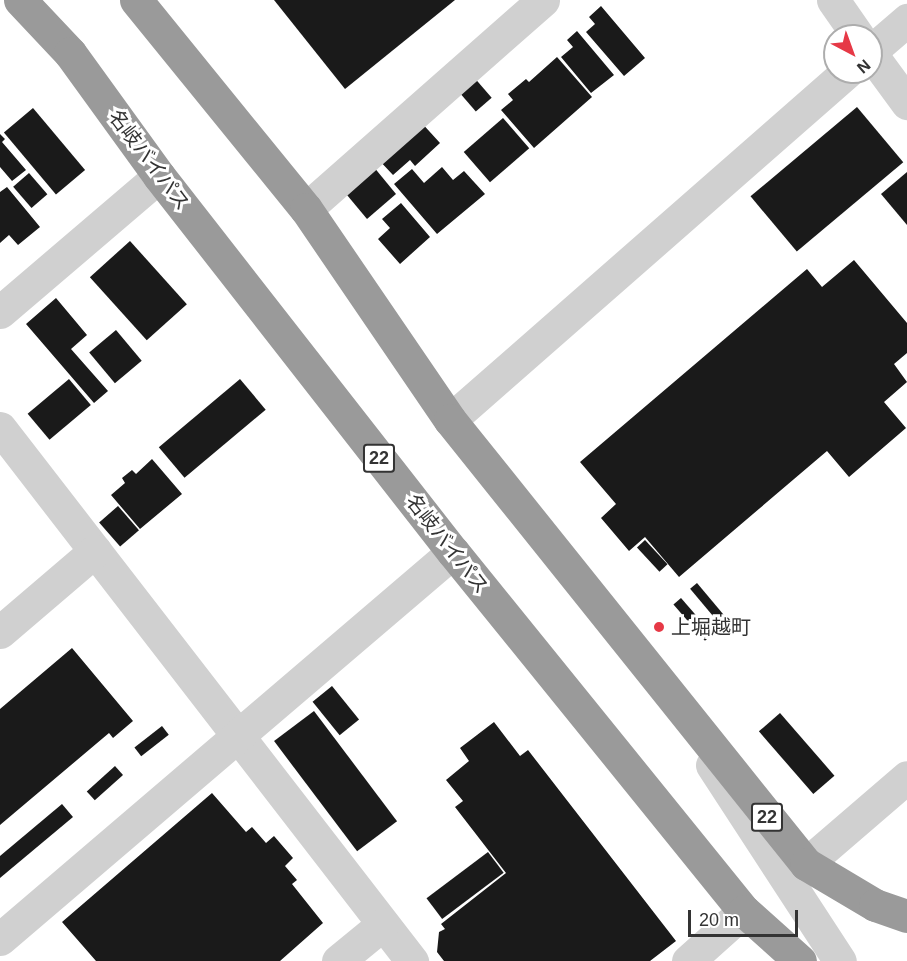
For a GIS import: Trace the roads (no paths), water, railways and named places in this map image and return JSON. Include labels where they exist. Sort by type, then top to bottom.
[{"type":"highway","name":"名岐バイパス","points":[[20,0],[70,53],[159,176],[453,552],[744,911],[790,956]]},
{"type":"highway","name":"22","points":[[136,0],[306,209],[450,420],[806,864],[875,905],[907,916]]},
{"type":"street","points":[[306,209],[543,0]]},
{"type":"street","points":[[833,0],[850,24]]},
{"type":"street","points":[[883,41],[907,20]]},
{"type":"street","points":[[883,69],[907,104]]},
{"type":"street","points":[[450,420],[833,84]]},
{"type":"street","points":[[0,312],[159,176]]},
{"type":"street","points":[[0,428],[412,961]]},
{"type":"street","points":[[0,632],[95,551]]},
{"type":"street","points":[[0,939],[453,552]]},
{"type":"street","points":[[657,681],[840,961]]},
{"type":"street","points":[[806,864],[907,777]]},
{"type":"street","points":[[688,961],[744,911]]},
{"type":"street","points":[[338,961],[383,924]]},
{"type":"place","name":"上堀越町","points":[[659,627]]}]
